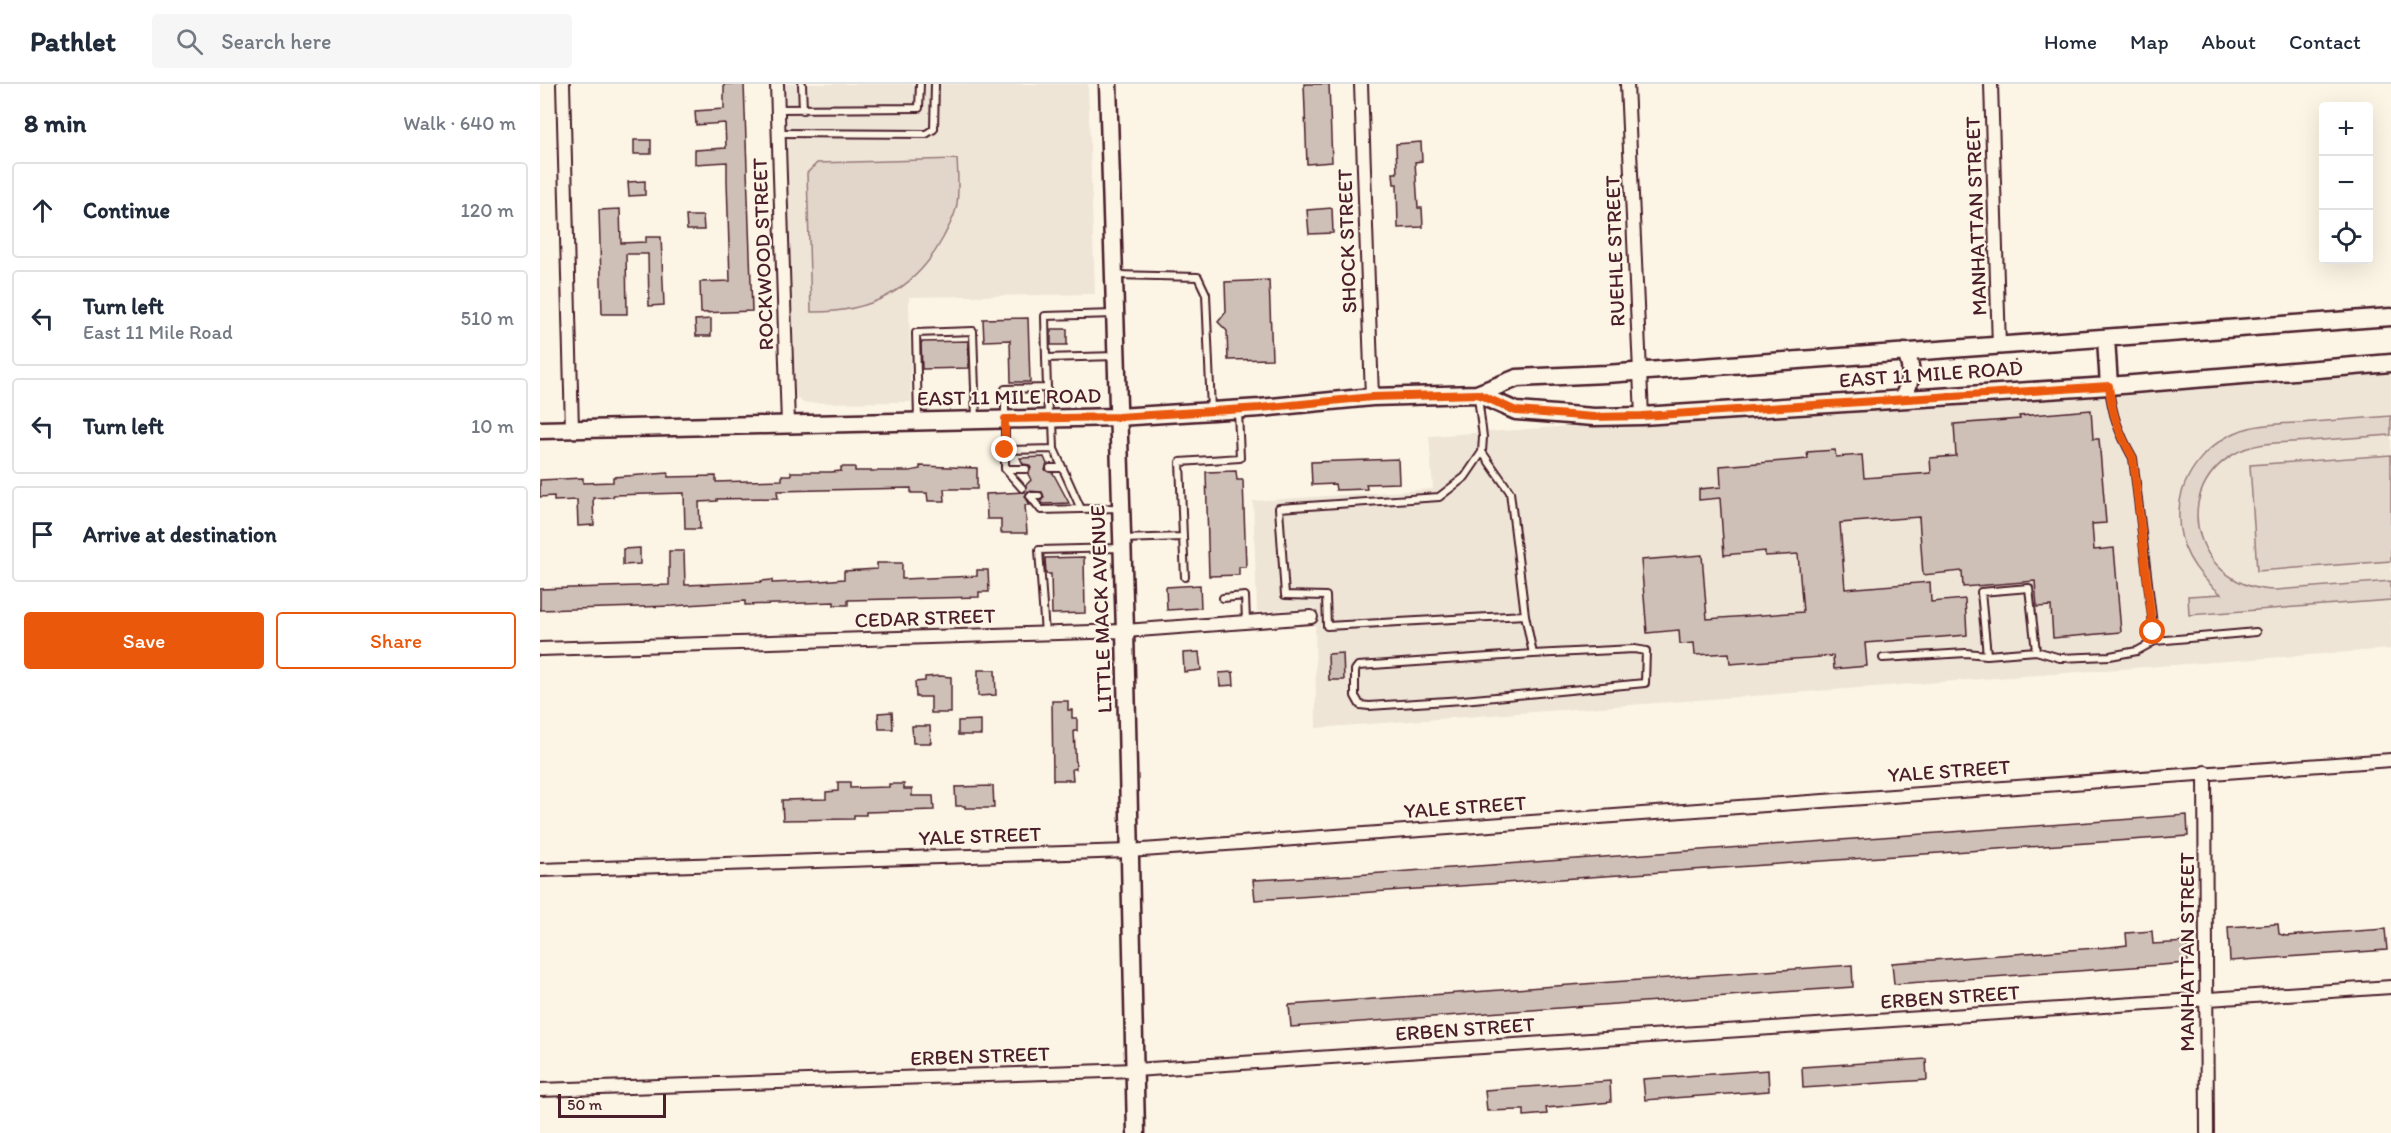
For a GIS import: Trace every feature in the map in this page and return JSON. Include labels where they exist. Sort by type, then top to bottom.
[{"type":"main road","name":"LITTLE MACK AVENUE","points":[[1108,84],[1125,631],[1136,1133]]},
{"type":"main road","name":"EAST 11 MILE ROAD","points":[[540,430],[1118,417],[1372,397],[1478,394],[1517,378],[1639,372],[2391,317]]},
{"type":"main road","points":[[2106,338],[2109,386]]},
{"type":"main road","points":[[1903,398],[1911,381],[1911,371],[1905,352]]},
{"type":"main road","name":"EAST 11 MILE ROAD","points":[[1478,394],[1516,411],[1594,417],[1642,416],[2109,386],[2391,363]]},
{"type":"street","points":[[563,84],[572,429]]},
{"type":"street","name":"ROCKWOOD STREET","points":[[777,84],[788,424]]},
{"type":"street","name":"SHOCK STREET","points":[[1361,84],[1372,397]]},
{"type":"street","name":"RUEHLE STREET","points":[[1627,84],[1642,416]]},
{"type":"street","name":"MANHATTAN STREET","points":[[1991,84],[2007,346]]},
{"type":"street","name":"CEDAR STREET","points":[[540,649],[1125,631],[1311,617]]},
{"type":"street","name":"YALE STREET","points":[[540,870],[1129,851],[2391,760]]},
{"type":"street","name":"MANHATTAN STREET","points":[[2205,772],[2207,1133]]},
{"type":"street","name":"ERBEN STREET","points":[[540,1090],[1135,1070],[2391,987]]},
{"type":"lane","points":[[802,84],[803,110]]},
{"type":"lane","points":[[777,109],[918,108],[920,84]]},
{"type":"lane","points":[[778,134],[926,134],[934,129],[935,84]]},
{"type":"lane","points":[[1115,275],[1198,277],[1206,294],[1211,411]]},
{"type":"lane","points":[[1081,509],[1054,449],[1047,388],[1044,316],[1116,314]]},
{"type":"lane","points":[[918,421],[916,333],[973,331],[976,420]]},
{"type":"lane","points":[[1046,358],[1117,356]]},
{"type":"lane","points":[[2109,386],[2111,410],[2120,434],[2133,458],[2155,641]]},
{"type":"lane","points":[[1022,488],[1005,469],[1005,389],[1047,388]]},
{"type":"lane","points":[[1478,394],[1483,437],[1482,452],[1465,477],[1439,497],[1279,508],[1285,595],[1326,596],[1327,626],[1525,615]]},
{"type":"lane","points":[[1185,577],[1180,462],[1240,458],[1238,409]]},
{"type":"lane","points":[[1005,450],[1054,449]]},
{"type":"lane","points":[[1482,452],[1510,492],[1525,615],[1533,654]]},
{"type":"lane","points":[[1050,468],[1062,468]]},
{"type":"lane","points":[[1005,469],[1026,469]]},
{"type":"lane","points":[[1065,495],[1074,495]]},
{"type":"lane","points":[[1039,496],[1029,496],[1041,510],[1121,508]]},
{"type":"lane","points":[[1045,634],[1039,550],[1183,537]]},
{"type":"lane","points":[[1987,655],[1981,592],[1990,591],[2029,588],[2036,651]]},
{"type":"lane","points":[[1223,598],[1245,596],[1246,622]]},
{"type":"lane","points":[[1311,617],[1327,616]]},
{"type":"lane","points":[[1883,658],[2036,651],[2060,658],[2110,656],[2137,651],[2155,641],[2256,632]]},
{"type":"lane","points":[[1634,649],[1646,651],[1645,682],[1463,700],[1369,706],[1360,705],[1355,696],[1355,670],[1358,666],[1533,654],[1634,649]]},
{"type":"path","points":[[2007,346],[2018,392]]},
{"type":"shaded area","points":[[785,84],[1088,84],[1095,294],[909,297],[911,402],[803,403],[796,397],[795,389]]},
{"type":"shaded area","points":[[957,159],[958,193],[955,213],[943,238],[919,272],[904,285],[871,303],[832,311],[811,312],[807,173],[817,163]]},
{"type":"shaded area","points":[[2391,368],[2391,649],[1316,728],[1315,608],[1257,612],[1253,501],[1433,489],[1429,436]]},
{"type":"shaded area","points":[[2391,416],[2391,435],[2270,443],[2234,454],[2213,471],[2201,492],[2197,515],[2201,537],[2211,558],[2227,574],[2249,586],[2276,590],[2391,581],[2391,600],[2189,615],[2188,596],[2221,594],[2203,577],[2190,558],[2179,524],[2181,497],[2185,483],[2200,459],[2211,448],[2235,433],[2257,426]]},
{"type":"shaded area","points":[[2391,455],[2391,561],[2257,571],[2250,465]]},
{"type":"building","points":[[724,84],[744,84],[752,311],[701,313],[700,282],[730,281],[727,162],[695,164],[695,150],[726,148],[725,123],[696,125],[695,111],[724,109]]},
{"type":"building","points":[[1304,84],[1329,84],[1332,162],[1307,164]]},
{"type":"building","points":[[634,140],[651,140],[651,154],[634,154]]},
{"type":"building","points":[[1421,142],[1422,161],[1415,162],[1418,208],[1422,208],[1423,227],[1398,228],[1397,184],[1394,184],[1393,173],[1397,173],[1396,144]]},
{"type":"building","points":[[645,181],[645,195],[629,196],[628,182]]},
{"type":"building","points":[[1332,208],[1333,233],[1309,234],[1307,210]]},
{"type":"building","points":[[620,209],[621,243],[646,242],[646,237],[661,237],[664,305],[649,306],[648,254],[626,254],[627,314],[602,314],[599,210]]},
{"type":"building","points":[[686,216],[703,216],[704,230],[687,230]]},
{"type":"building","points":[[1269,280],[1272,359],[1228,360],[1227,331],[1218,322],[1226,312],[1225,282]]},
{"type":"building","points":[[1028,318],[1030,382],[1011,382],[1010,340],[984,341],[983,319]]},
{"type":"building","points":[[711,319],[711,336],[696,336],[695,320]]},
{"type":"building","points":[[1051,329],[1067,329],[1067,345],[1051,345]]},
{"type":"building","points":[[968,341],[969,368],[922,369],[921,342]]},
{"type":"building","points":[[2091,410],[2093,439],[2099,439],[2106,523],[2092,524],[2094,550],[2114,548],[2121,632],[2053,638],[2051,606],[2037,607],[2035,581],[1963,587],[1962,571],[1923,575],[1919,517],[1840,523],[1845,589],[1930,582],[1931,602],[1965,599],[1967,635],[1865,643],[1867,666],[1834,669],[1833,656],[1730,664],[1729,653],[1695,655],[1694,643],[1680,644],[1679,630],[1647,633],[1641,560],[1702,555],[1707,619],[1803,612],[1798,554],[1765,556],[1765,551],[1724,555],[1720,498],[1699,500],[1699,489],[1721,487],[1720,466],[1808,459],[1807,452],[1835,450],[1836,457],[1862,455],[1864,478],[1931,473],[1930,458],[1956,456],[1954,424]]},
{"type":"building","points":[[1044,457],[1047,464],[1045,470],[1053,473],[1069,503],[1043,504],[1042,492],[1028,491],[1025,496],[1030,505],[1025,505],[1027,533],[1001,533],[1001,519],[987,519],[986,494],[1025,492],[1026,485],[1031,480],[1028,474],[1031,468],[1023,464],[1020,458]]},
{"type":"building","points":[[1398,459],[1399,483],[1366,484],[1367,489],[1336,490],[1335,484],[1312,485],[1311,462]]},
{"type":"building","points":[[920,466],[977,468],[977,489],[944,489],[945,501],[928,501],[927,493],[911,493],[911,488],[777,491],[778,498],[717,499],[717,501],[699,502],[700,529],[685,529],[684,493],[613,495],[613,497],[593,498],[594,525],[578,526],[577,500],[554,501],[554,496],[540,497],[540,480],[583,478],[583,483],[613,482],[613,477],[668,473],[668,477],[716,476],[716,482],[782,480],[782,475],[791,475],[791,472],[841,471],[841,467],[855,467],[855,471],[910,471],[920,469]]},
{"type":"building","points":[[1236,471],[1237,480],[1243,480],[1246,567],[1239,567],[1239,575],[1209,576],[1206,472]]},
{"type":"building","points":[[640,548],[640,564],[623,565],[623,549]]},
{"type":"building","points":[[669,551],[684,551],[685,585],[844,579],[844,571],[877,569],[877,563],[902,563],[902,579],[977,576],[977,570],[988,570],[989,592],[979,592],[979,597],[848,600],[848,605],[834,605],[834,602],[745,605],[745,601],[673,606],[540,610],[540,589],[669,585]]},
{"type":"building","points":[[1084,557],[1085,613],[1052,614],[1051,574],[1046,574],[1045,558]]},
{"type":"building","points":[[1200,585],[1201,608],[1167,610],[1166,587]]},
{"type":"building","points":[[1199,652],[1201,670],[1184,672],[1183,653]]},
{"type":"building","points":[[1343,653],[1344,680],[1329,680],[1328,654]]},
{"type":"building","points":[[978,670],[995,670],[996,695],[978,696]]},
{"type":"building","points":[[1233,672],[1234,685],[1220,686],[1219,673]]},
{"type":"building","points":[[925,677],[951,677],[951,713],[931,713],[931,697],[916,697],[915,682],[925,681]]},
{"type":"building","points":[[1052,701],[1068,701],[1068,710],[1072,710],[1072,718],[1077,718],[1077,731],[1074,731],[1076,769],[1072,769],[1073,780],[1053,780]]},
{"type":"building","points":[[892,712],[893,729],[879,729],[878,713]]},
{"type":"building","points":[[981,720],[981,735],[958,735],[958,721]]},
{"type":"building","points":[[912,726],[930,726],[931,743],[913,743]]},
{"type":"building","points":[[838,782],[850,782],[850,788],[889,787],[889,784],[904,784],[904,789],[912,789],[912,796],[933,796],[934,810],[866,812],[866,815],[854,815],[854,819],[783,820],[782,800],[826,799],[826,792],[838,791]]},
{"type":"building","points":[[993,786],[994,808],[956,806],[955,787]]},
{"type":"building","points":[[2187,815],[2188,836],[1255,900],[1253,880],[1354,875]]},
{"type":"building","points":[[2278,924],[2279,934],[2286,936],[2385,929],[2387,950],[2230,961],[2228,927]]},
{"type":"building","points":[[2152,931],[2153,944],[2187,942],[2188,963],[1894,984],[1892,963],[2127,945],[2126,933]]},
{"type":"building","points":[[1852,965],[1853,987],[1291,1027],[1289,1005]]},
{"type":"building","points":[[1926,1059],[1927,1080],[1803,1088],[1802,1067]]},
{"type":"building","points":[[1768,1070],[1769,1091],[1645,1100],[1643,1079]]},
{"type":"building","points":[[1610,1081],[1611,1102],[1546,1108],[1547,1114],[1524,1116],[1524,1110],[1487,1111],[1485,1090]]},
{"type":"route","points":[[1005,450],[1005,419],[1118,417],[1260,408],[1372,397],[1478,394],[1516,411],[1594,417],[1642,416],[2109,386],[2111,410],[2120,434],[2133,458],[2153,632]]}]
